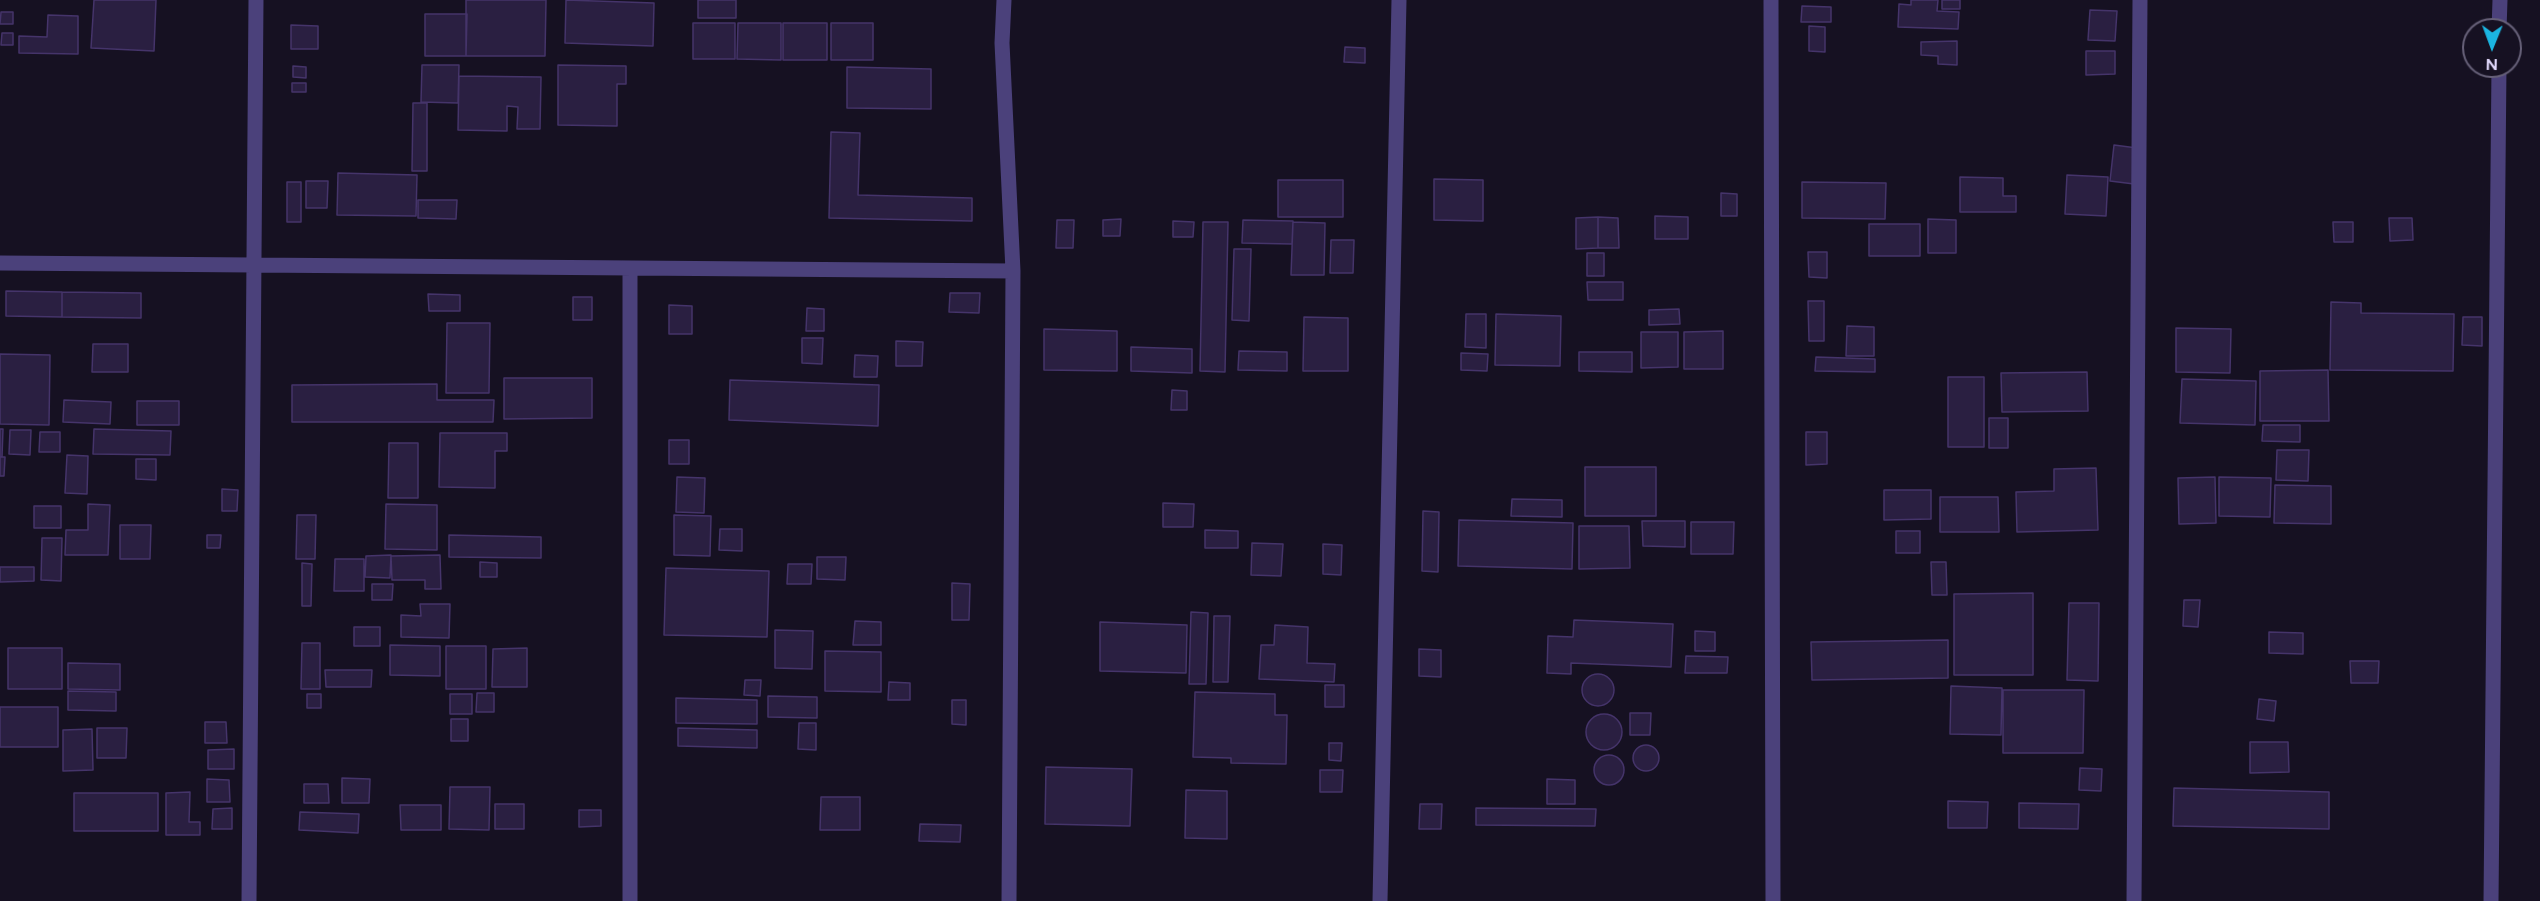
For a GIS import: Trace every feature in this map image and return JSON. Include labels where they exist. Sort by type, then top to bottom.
[{"type":"street","points":[[249,901],[256,0]]},
{"type":"street","points":[[1004,0],[1002,43],[1013,271],[1009,901]]},
{"type":"street","points":[[1380,901],[1399,0]]},
{"type":"street","points":[[1771,0],[1773,901]]},
{"type":"street","points":[[2134,901],[2140,0]]},
{"type":"street","points":[[2499,18],[2500,0]]},
{"type":"street","points":[[2491,901],[2499,78]]},
{"type":"street","points":[[0,263],[1013,271]]},
{"type":"street","points":[[630,268],[630,901]]},
{"type":"building","points":[[94,0],[156,0],[154,51],[91,48]]},
{"type":"building","points":[[466,0],[546,0],[545,56],[466,56]]},
{"type":"building","points":[[566,0],[654,3],[653,46],[565,43]]},
{"type":"building","points":[[698,0],[736,0],[736,18],[698,18]]},
{"type":"building","points":[[1911,0],[1938,0],[1937,11],[1959,12],[1958,29],[1898,27],[1899,4],[1911,5]]},
{"type":"building","points":[[1942,0],[1960,0],[1960,9],[1942,9]]},
{"type":"building","points":[[1802,6],[1831,7],[1831,22],[1801,22]]},
{"type":"building","points":[[2090,10],[2117,11],[2115,41],[2088,40]]},
{"type":"building","points":[[1,12],[13,12],[13,24],[0,24]]},
{"type":"building","points":[[425,14],[467,14],[466,56],[425,56]]},
{"type":"building","points":[[48,15],[78,16],[78,54],[19,53],[19,36],[47,37]]},
{"type":"building","points":[[693,23],[735,23],[735,59],[693,59]]},
{"type":"building","points":[[738,23],[781,23],[781,60],[737,59]]},
{"type":"building","points":[[783,23],[827,23],[827,60],[783,60]]},
{"type":"building","points":[[831,23],[873,23],[873,60],[831,60]]},
{"type":"building","points":[[291,25],[318,26],[318,49],[291,49]]},
{"type":"building","points":[[1809,26],[1825,27],[1825,52],[1809,51]]},
{"type":"building","points":[[2,33],[13,33],[13,45],[1,45]]},
{"type":"building","points":[[1957,41],[1957,65],[1938,64],[1938,56],[1921,55],[1921,42]]},
{"type":"building","points":[[1345,47],[1365,48],[1365,63],[1344,62]]},
{"type":"building","points":[[2086,51],[2115,51],[2115,74],[2086,75]]},
{"type":"building","points":[[422,65],[459,65],[458,103],[421,102]]},
{"type":"building","points":[[558,65],[626,66],[626,84],[617,84],[617,126],[558,125]]},
{"type":"building","points":[[293,66],[306,67],[306,78],[293,77]]},
{"type":"building","points":[[847,67],[931,69],[931,109],[847,108]]},
{"type":"building","points":[[459,76],[541,77],[540,129],[517,129],[518,107],[507,106],[507,131],[458,130]]},
{"type":"building","points":[[292,83],[306,83],[306,92],[292,92]]},
{"type":"building","points":[[413,103],[427,103],[427,171],[412,171]]},
{"type":"building","points":[[831,132],[860,133],[858,195],[972,198],[972,221],[829,218]]},
{"type":"building","points":[[2114,145],[2137,148],[2134,184],[2110,181]]},
{"type":"building","points":[[338,173],[417,175],[416,216],[337,215]]},
{"type":"building","points":[[2067,175],[2108,177],[2106,216],[2065,214]]},
{"type":"building","points":[[1960,177],[2003,178],[2003,196],[2016,196],[2016,212],[1960,212]]},
{"type":"building","points":[[1434,179],[1483,180],[1483,221],[1434,220]]},
{"type":"building","points":[[1278,180],[1343,180],[1343,217],[1278,217]]},
{"type":"building","points":[[306,181],[328,181],[327,208],[306,208]]},
{"type":"building","points":[[287,182],[301,182],[301,222],[287,222]]},
{"type":"building","points":[[1802,182],[1886,183],[1885,219],[1802,218]]},
{"type":"building","points":[[1721,193],[1737,194],[1737,216],[1721,216]]},
{"type":"building","points":[[418,200],[457,200],[456,219],[418,218]]},
{"type":"building","points":[[1655,216],[1688,217],[1688,239],[1655,239]]},
{"type":"building","points":[[1598,217],[1618,218],[1619,248],[1598,248]]},
{"type":"building","points":[[1598,217],[1598,248],[1576,249],[1576,218]]},
{"type":"building","points":[[2389,218],[2412,218],[2413,240],[2390,241]]},
{"type":"building","points":[[1121,219],[1120,236],[1103,236],[1103,220]]},
{"type":"building","points":[[1928,219],[1956,220],[1956,253],[1928,253]]},
{"type":"building","points":[[1057,220],[1074,220],[1073,248],[1056,248]]},
{"type":"building","points":[[1243,220],[1293,221],[1292,244],[1242,243]]},
{"type":"building","points":[[1173,221],[1194,222],[1193,237],[1173,237]]},
{"type":"building","points":[[1203,222],[1228,222],[1225,372],[1200,371]]},
{"type":"building","points":[[1293,222],[1325,223],[1324,275],[1291,275]]},
{"type":"building","points":[[2333,222],[2353,222],[2353,242],[2334,242]]},
{"type":"building","points":[[1869,224],[1920,224],[1920,256],[1869,256]]},
{"type":"building","points":[[1331,240],[1354,240],[1353,273],[1330,273]]},
{"type":"building","points":[[1234,249],[1251,249],[1249,321],[1232,320]]},
{"type":"building","points":[[1808,252],[1827,252],[1827,278],[1809,277]]},
{"type":"building","points":[[1587,253],[1604,253],[1604,276],[1587,276]]},
{"type":"building","points":[[1587,282],[1623,282],[1623,300],[1588,300]]},
{"type":"building","points":[[6,291],[62,292],[62,317],[6,316]]},
{"type":"building","points":[[62,292],[141,293],[141,318],[62,317]]},
{"type":"building","points":[[950,293],[980,293],[979,313],[949,312]]},
{"type":"building","points":[[428,294],[460,295],[460,311],[429,311]]},
{"type":"building","points":[[573,297],[592,297],[592,320],[573,320]]},
{"type":"building","points":[[1808,301],[1824,301],[1824,341],[1809,341]]},
{"type":"building","points":[[2331,302],[2361,303],[2361,313],[2454,314],[2453,371],[2330,370]]},
{"type":"building","points":[[669,305],[692,306],[692,334],[669,334]]},
{"type":"building","points":[[807,308],[824,309],[824,331],[806,331]]},
{"type":"building","points":[[1679,309],[1680,324],[1649,325],[1649,310]]},
{"type":"building","points":[[1466,314],[1486,314],[1486,348],[1465,347]]},
{"type":"building","points":[[1496,314],[1561,316],[1560,366],[1495,365]]},
{"type":"building","points":[[1304,317],[1348,318],[1348,371],[1303,371]]},
{"type":"building","points":[[2463,317],[2482,317],[2482,346],[2462,345]]},
{"type":"building","points":[[447,323],[490,323],[489,393],[446,393]]},
{"type":"building","points":[[1847,326],[1874,327],[1874,356],[1846,356]]},
{"type":"building","points":[[2176,328],[2231,329],[2230,373],[2176,372]]},
{"type":"building","points":[[1044,329],[1117,331],[1117,371],[1044,370]]},
{"type":"building","points":[[1723,331],[1723,369],[1684,369],[1684,332]]},
{"type":"building","points":[[1641,332],[1678,332],[1678,367],[1641,368]]},
{"type":"building","points":[[802,338],[823,338],[822,364],[802,363]]},
{"type":"building","points":[[896,341],[923,342],[922,366],[896,366]]},
{"type":"building","points":[[93,344],[128,344],[128,372],[92,372]]},
{"type":"building","points":[[1131,347],[1192,349],[1192,373],[1131,371]]},
{"type":"building","points":[[1239,351],[1287,352],[1287,371],[1238,370]]},
{"type":"building","points":[[1579,352],[1632,352],[1632,372],[1579,371]]},
{"type":"building","points":[[1461,353],[1488,354],[1487,371],[1461,370]]},
{"type":"building","points":[[0,354],[50,355],[49,425],[0,424]]},
{"type":"building","points":[[855,355],[878,356],[877,377],[854,377]]},
{"type":"building","points":[[1816,357],[1875,359],[1875,372],[1815,371]]},
{"type":"building","points":[[2328,370],[2329,421],[2260,421],[2260,371]]},
{"type":"building","points":[[2087,372],[2088,411],[2002,412],[2001,373]]},
{"type":"building","points":[[1948,377],[1984,377],[1984,447],[1948,447]]},
{"type":"building","points":[[504,378],[592,378],[592,418],[504,419]]},
{"type":"building","points":[[2182,379],[2256,381],[2255,425],[2180,423]]},
{"type":"building","points":[[730,380],[879,385],[878,426],[729,420]]},
{"type":"building","points":[[437,384],[437,400],[494,400],[493,422],[292,422],[292,385]]},
{"type":"building","points":[[1172,390],[1187,391],[1187,410],[1171,410]]},
{"type":"building","points":[[64,400],[111,402],[110,424],[63,422]]},
{"type":"building","points":[[137,401],[179,401],[179,425],[137,425]]},
{"type":"building","points":[[1989,418],[2008,418],[2008,448],[1989,448]]},
{"type":"building","points":[[2263,425],[2300,425],[2300,442],[2262,441]]},
{"type":"building","points":[[0,429],[3,429],[2,457],[0,457]]},
{"type":"building","points":[[94,429],[171,431],[170,455],[93,454]]},
{"type":"building","points":[[10,430],[31,430],[30,455],[9,454]]},
{"type":"building","points":[[40,432],[60,432],[60,452],[39,452]]},
{"type":"building","points":[[1806,432],[1827,432],[1827,464],[1806,465]]},
{"type":"building","points":[[440,433],[507,433],[507,451],[495,451],[495,488],[439,487]]},
{"type":"building","points":[[669,440],[689,440],[689,464],[669,464]]},
{"type":"building","points":[[389,443],[418,443],[418,498],[388,498]]},
{"type":"building","points":[[2277,450],[2309,450],[2308,481],[2276,480]]},
{"type":"building","points":[[67,455],[88,456],[87,494],[65,493]]},
{"type":"building","points":[[0,457],[5,457],[4,476],[0,476]]},
{"type":"building","points":[[136,459],[156,459],[156,480],[136,479]]},
{"type":"building","points":[[1585,467],[1656,467],[1656,516],[1585,516]]},
{"type":"building","points":[[2096,468],[2098,530],[2017,532],[2016,492],[2054,491],[2054,469]]},
{"type":"building","points":[[677,477],[705,478],[704,513],[676,512]]},
{"type":"building","points":[[2215,477],[2216,523],[2179,524],[2178,478]]},
{"type":"building","points":[[2219,477],[2271,478],[2270,517],[2219,516]]},
{"type":"building","points":[[2275,485],[2331,486],[2331,524],[2274,523]]},
{"type":"building","points":[[222,489],[238,490],[237,511],[222,511]]},
{"type":"building","points":[[1884,490],[1931,490],[1931,519],[1884,520]]},
{"type":"building","points":[[1940,497],[1998,497],[1999,532],[1940,532]]},
{"type":"building","points":[[1512,499],[1562,500],[1562,517],[1511,516]]},
{"type":"building","points":[[1163,503],[1194,504],[1193,527],[1163,527]]},
{"type":"building","points":[[88,504],[110,505],[108,555],[65,555],[66,530],[88,530]]},
{"type":"building","points":[[386,504],[437,505],[437,550],[385,549]]},
{"type":"building","points":[[34,506],[61,506],[61,528],[34,528]]},
{"type":"building","points":[[1423,511],[1439,512],[1438,572],[1422,571]]},
{"type":"building","points":[[297,515],[316,515],[315,559],[296,559]]},
{"type":"building","points":[[674,515],[711,516],[710,556],[674,555]]},
{"type":"building","points":[[1459,520],[1573,523],[1572,569],[1458,566]]},
{"type":"building","points":[[1642,521],[1685,521],[1685,547],[1643,546]]},
{"type":"building","points":[[1691,522],[1734,522],[1733,554],[1691,554]]},
{"type":"building","points":[[120,525],[151,525],[150,559],[120,559]]},
{"type":"building","points":[[1579,526],[1629,526],[1630,568],[1579,569]]},
{"type":"building","points":[[720,529],[742,529],[742,551],[719,550]]},
{"type":"building","points":[[1205,530],[1238,531],[1238,548],[1205,548]]},
{"type":"building","points":[[1896,531],[1920,531],[1920,553],[1896,553]]},
{"type":"building","points":[[207,535],[221,535],[220,548],[207,548]]},
{"type":"building","points":[[449,535],[541,537],[541,558],[449,557]]},
{"type":"building","points":[[42,538],[62,538],[61,581],[41,580]]},
{"type":"building","points":[[1252,543],[1283,544],[1281,576],[1251,575]]},
{"type":"building","points":[[1323,544],[1342,545],[1341,575],[1323,574]]},
{"type":"building","points":[[391,555],[390,578],[365,577],[366,556]]},
{"type":"building","points":[[440,555],[441,589],[425,589],[425,580],[392,580],[391,556]]},
{"type":"building","points":[[817,557],[846,557],[845,580],[817,579]]},
{"type":"building","points":[[335,559],[364,559],[364,591],[334,591]]},
{"type":"building","points":[[480,562],[497,563],[497,577],[480,577]]},
{"type":"building","points":[[1931,562],[1946,562],[1947,595],[1932,595]]},
{"type":"building","points":[[302,563],[312,564],[311,606],[302,606]]},
{"type":"building","points":[[788,564],[812,564],[811,584],[787,584]]},
{"type":"building","points":[[0,567],[34,567],[34,581],[0,582]]},
{"type":"building","points":[[666,568],[769,571],[767,637],[664,635]]},
{"type":"building","points":[[952,583],[970,584],[969,620],[952,620]]},
{"type":"building","points":[[372,584],[393,584],[392,600],[372,600]]},
{"type":"building","points":[[2033,593],[2033,675],[1954,675],[1954,594]]},
{"type":"building","points":[[2184,600],[2200,600],[2198,627],[2183,626]]},
{"type":"building","points":[[2069,603],[2099,603],[2098,681],[2067,680]]},
{"type":"building","points":[[420,604],[450,604],[449,638],[401,637],[401,615],[421,616]]},
{"type":"building","points":[[1191,612],[1208,613],[1206,684],[1189,684]]},
{"type":"building","points":[[1214,616],[1230,616],[1228,682],[1213,682]]},
{"type":"building","points":[[1574,620],[1673,624],[1671,667],[1571,663],[1571,674],[1547,673],[1548,636],[1573,637]]},
{"type":"building","points":[[855,621],[881,622],[881,645],[853,645]]},
{"type":"building","points":[[1100,622],[1187,625],[1186,673],[1100,671]]},
{"type":"building","points":[[1275,625],[1308,627],[1307,663],[1335,664],[1334,682],[1259,679],[1261,645],[1274,645]]},
{"type":"building","points":[[354,627],[380,627],[380,646],[354,646]]},
{"type":"building","points":[[775,630],[813,631],[812,669],[775,668]]},
{"type":"building","points":[[1695,631],[1715,632],[1715,651],[1695,651]]},
{"type":"building","points":[[2269,632],[2303,633],[2303,654],[2269,653]]},
{"type":"building","points":[[1948,640],[1948,678],[1812,680],[1811,642]]},
{"type":"building","points":[[302,643],[320,643],[320,689],[301,689]]},
{"type":"building","points":[[390,645],[440,646],[440,676],[390,675]]},
{"type":"building","points":[[446,646],[486,646],[486,689],[446,689]]},
{"type":"building","points":[[8,648],[62,648],[62,689],[8,689]]},
{"type":"building","points":[[527,648],[527,687],[492,687],[493,649]]},
{"type":"building","points":[[1419,649],[1441,650],[1441,677],[1419,676]]},
{"type":"building","points":[[825,651],[881,652],[881,692],[825,691]]},
{"type":"building","points":[[1686,656],[1728,657],[1727,673],[1685,673]]},
{"type":"building","points":[[2350,661],[2379,661],[2378,683],[2351,683]]},
{"type":"building","points":[[68,663],[120,664],[120,690],[68,689]]},
{"type":"building","points":[[325,670],[372,670],[371,687],[326,687]]},
{"type":"building","points":[[1598,674],[1609,679],[1614,690],[1609,701],[1598,706],[1587,701],[1582,690],[1587,679]]},
{"type":"building","points":[[745,680],[761,680],[760,696],[744,695]]},
{"type":"building","points":[[889,682],[910,683],[910,700],[888,700]]},
{"type":"building","points":[[1325,685],[1344,685],[1344,707],[1325,707]]},
{"type":"building","points":[[1951,686],[2002,688],[2001,735],[1950,734]]},
{"type":"building","points":[[2003,690],[2084,690],[2083,753],[2003,753]]},
{"type":"building","points":[[68,691],[116,692],[116,711],[68,710]]},
{"type":"building","points":[[1195,692],[1275,694],[1275,715],[1287,715],[1286,764],[1231,763],[1231,758],[1193,757]]},
{"type":"building","points":[[477,693],[494,693],[494,712],[476,712]]},
{"type":"building","points":[[307,694],[321,694],[321,708],[307,708]]},
{"type":"building","points":[[450,694],[472,694],[472,714],[450,714]]},
{"type":"building","points":[[768,696],[817,697],[817,718],[768,717]]},
{"type":"building","points":[[676,698],[757,700],[757,724],[676,723]]},
{"type":"building","points":[[2259,699],[2276,701],[2274,721],[2257,719]]},
{"type":"building","points":[[952,700],[966,700],[966,725],[952,724]]},
{"type":"building","points":[[0,707],[58,707],[58,747],[0,747]]},
{"type":"building","points":[[1630,713],[1651,713],[1650,735],[1630,735]]},
{"type":"building","points":[[1604,714],[1617,719],[1622,732],[1617,745],[1604,750],[1591,745],[1586,732],[1591,719]]},
{"type":"building","points":[[451,719],[468,719],[468,741],[451,741]]},
{"type":"building","points":[[205,722],[226,722],[227,743],[205,743]]},
{"type":"building","points":[[799,723],[816,723],[816,750],[798,749]]},
{"type":"building","points":[[97,728],[127,728],[126,758],[97,758]]},
{"type":"building","points":[[678,728],[757,730],[757,748],[678,746]]},
{"type":"building","points":[[92,729],[93,770],[63,771],[63,730]]},
{"type":"building","points":[[2250,742],[2288,742],[2289,772],[2250,773]]},
{"type":"building","points":[[1329,743],[1342,743],[1341,761],[1329,760]]},
{"type":"building","points":[[1646,745],[1655,749],[1659,758],[1655,767],[1646,771],[1637,767],[1633,758],[1637,749]]},
{"type":"building","points":[[234,749],[234,769],[208,769],[208,750]]},
{"type":"building","points":[[1609,755],[1620,759],[1624,770],[1620,781],[1609,785],[1598,781],[1594,770],[1598,759]]},
{"type":"building","points":[[1046,767],[1132,769],[1130,826],[1045,824]]},
{"type":"building","points":[[2080,768],[2102,769],[2101,791],[2079,790]]},
{"type":"building","points":[[1320,770],[1343,770],[1342,792],[1320,792]]},
{"type":"building","points":[[342,778],[370,779],[369,803],[342,803]]},
{"type":"building","points":[[207,779],[229,780],[230,802],[207,802]]},
{"type":"building","points":[[1547,779],[1575,780],[1575,804],[1547,804]]},
{"type":"building","points":[[304,784],[328,784],[329,803],[304,803]]},
{"type":"building","points":[[450,787],[490,787],[489,830],[449,829]]},
{"type":"building","points":[[2174,788],[2329,792],[2329,829],[2173,826]]},
{"type":"building","points":[[1186,790],[1227,791],[1227,839],[1185,838]]},
{"type":"building","points":[[190,792],[189,822],[200,822],[200,835],[166,835],[166,793]]},
{"type":"building","points":[[74,793],[158,793],[158,831],[74,831]]},
{"type":"building","points":[[821,797],[860,797],[860,830],[820,830]]},
{"type":"building","points":[[1948,801],[1988,802],[1987,828],[1948,828]]},
{"type":"building","points":[[2019,803],[2079,804],[2078,829],[2019,828]]},
{"type":"building","points":[[495,804],[524,804],[524,829],[495,829]]},
{"type":"building","points":[[1420,804],[1442,804],[1441,829],[1419,829]]},
{"type":"building","points":[[400,805],[441,805],[441,830],[401,830]]},
{"type":"building","points":[[232,808],[232,829],[212,829],[213,809]]},
{"type":"building","points":[[1476,808],[1596,809],[1595,826],[1476,825]]},
{"type":"building","points":[[579,810],[601,810],[601,826],[579,827]]},
{"type":"building","points":[[300,812],[359,814],[358,833],[299,830]]},
{"type":"building","points":[[920,824],[961,825],[960,842],[919,841]]}]
